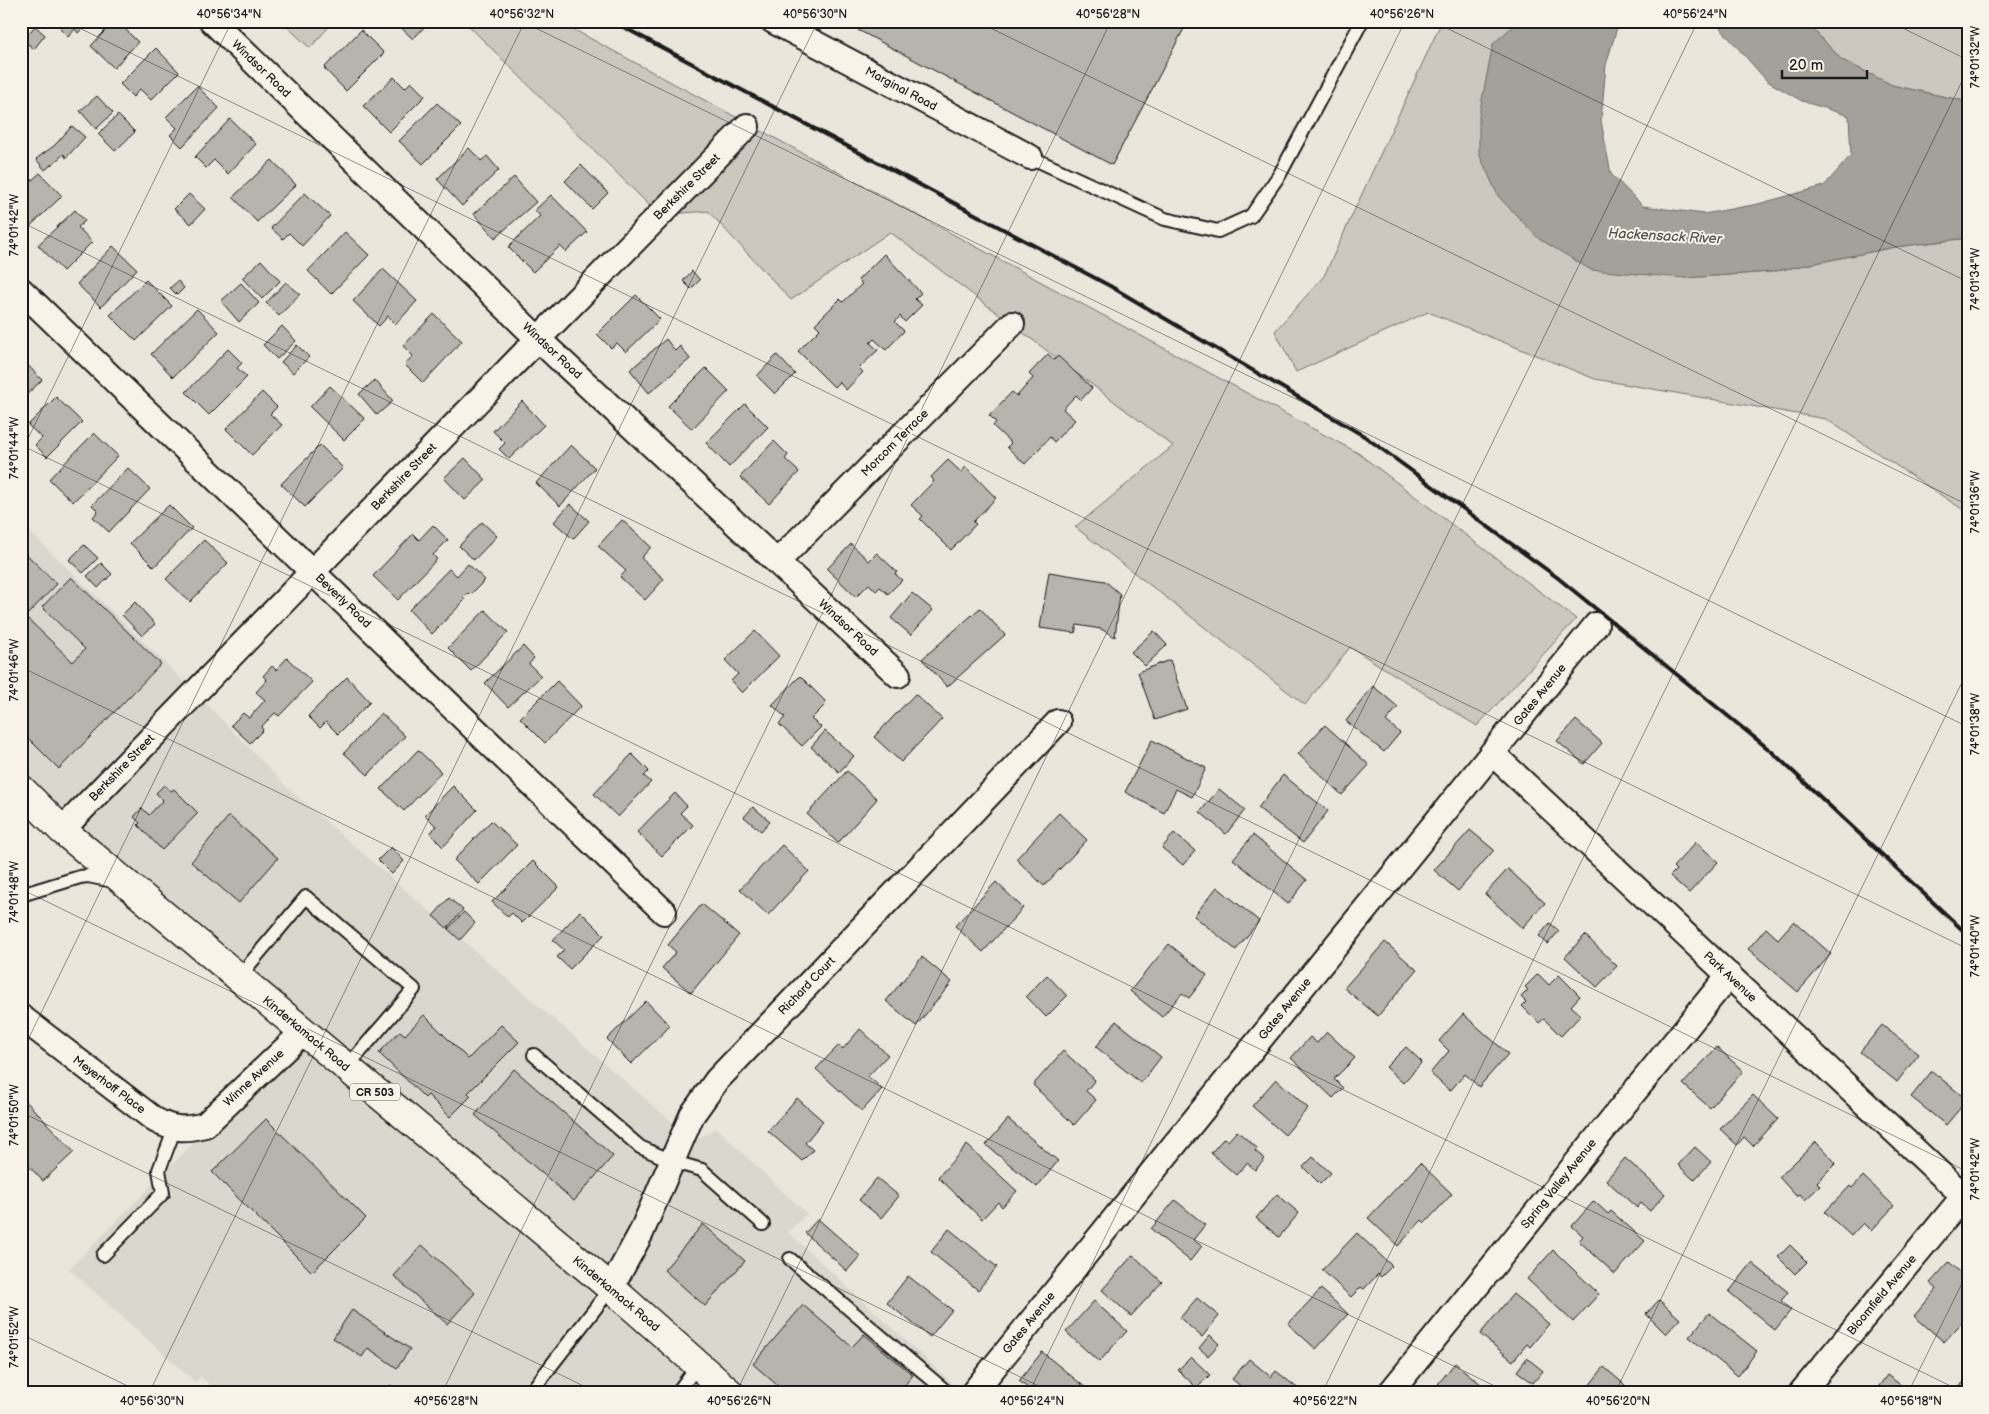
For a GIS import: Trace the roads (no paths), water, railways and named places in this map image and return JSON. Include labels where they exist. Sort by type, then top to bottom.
[{"type":"main road","name":"Kinderkamack Road","points":[[21,789],[62,830],[610,1288],[730,1393]]},
{"type":"street","name":"Windsor Road","points":[[212,21],[538,339],[898,675]]},
{"type":"street","name":"Marginal Road","points":[[773,21],[1030,157]]},
{"type":"street","name":"Berkshire Street","points":[[62,830],[538,339],[748,126]]},
{"type":"street","name":"Beverly Road","points":[[21,290],[664,912]]},
{"type":"street","name":"Morcom Terrace","points":[[777,562],[1012,324]]},
{"type":"street","name":"Gates Avenue","points":[[973,1393],[1596,625]]},
{"type":"street","name":"Richard Court","points":[[610,1288],[641,1233],[674,1162],[692,1115],[717,1080],[1058,722]]},
{"type":"street","name":"Park Avenue","points":[[1492,753],[1966,1198]]},
{"type":"street","name":"Spring Valley Avenue","points":[[1390,1393],[1728,975]]},
{"type":"street","name":"Meyerhoff Place","points":[[21,1018],[155,1120],[175,1128],[187,1130],[205,1125]]},
{"type":"street","name":"Winne Avenue","points":[[205,1125],[303,1032]]},
{"type":"street","name":"Bloomfield Avenue","points":[[1801,1393],[1966,1198]]},
{"type":"lane","points":[[1030,157],[1165,219],[1218,231],[1251,216],[1280,174],[1362,21]]},
{"type":"lane","points":[[21,895],[88,876],[126,884]]},
{"type":"lane","points":[[238,978],[306,897],[414,989],[346,1068]]},
{"type":"lane","points":[[534,1055],[640,1147],[674,1162],[702,1170],[763,1224]]},
{"type":"lane","points":[[103,1255],[162,1193],[159,1170],[175,1128]]},
{"type":"lane","points":[[790,1259],[948,1393]]},
{"type":"lane","points":[[530,1393],[610,1288]]},
{"type":"lane","points":[[677,1393],[698,1365]]},
{"type":"water","name":"Hackensack River","points":[[1519,21],[1619,21],[1606,65],[1601,121],[1611,174],[1643,206],[1704,214],[1758,204],[1824,186],[1851,155],[1849,116],[1802,101],[1767,81],[1714,21],[1805,21],[1842,60],[1892,85],[1968,102],[1968,238],[1895,247],[1771,272],[1685,278],[1591,270],[1538,238],[1498,196],[1479,154],[1479,115],[1493,44]]},
{"type":"railway","points":[[612,21],[1110,286],[1364,436],[1558,578],[1771,751],[1968,935]]}]
